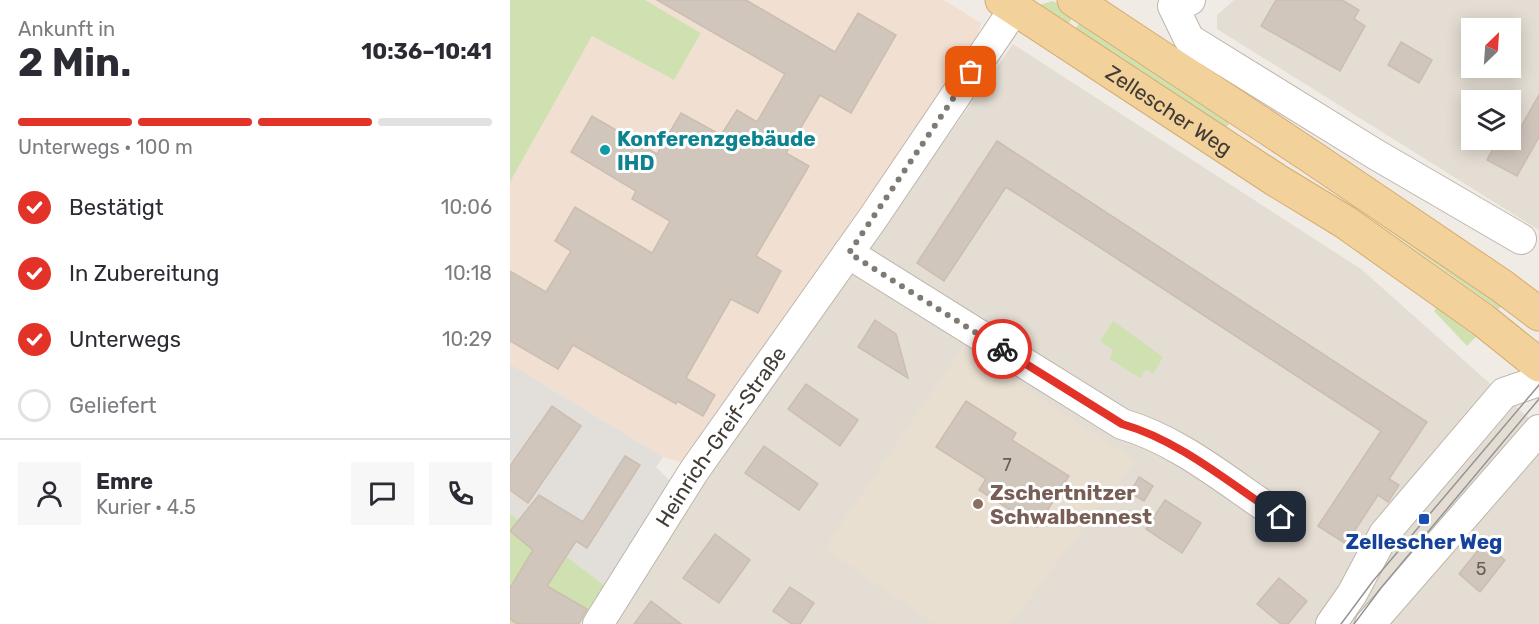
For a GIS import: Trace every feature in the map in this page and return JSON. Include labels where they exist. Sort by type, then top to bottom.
[{"type":"main road","name":"Zellescher Weg","points":[[1074,0],[1320,162],[1502,286],[1539,314]]},
{"type":"main road","name":"Zellescher Weg","points":[[1008,4],[1345,222],[1483,320],[1539,365]]},
{"type":"street","points":[[1181,3],[1189,39],[1376,154],[1521,239]]},
{"type":"street","name":"Heinrich-Greif-Straße","points":[[598,624],[694,471],[849,253],[1008,4]]},
{"type":"street","points":[[849,253],[1122,424],[1143,430],[1171,444],[1281,517]]},
{"type":"street","points":[[1331,624],[1364,574],[1384,534],[1504,393],[1539,381]]},
{"type":"street","points":[[1370,624],[1539,430]]},
{"type":"shaded area","points":[[645,0],[944,0],[981,23],[975,45],[681,462],[663,457],[510,364],[510,182],[592,36],[674,80],[701,33]]},
{"type":"shaded area","points":[[1234,0],[1539,0],[1539,230],[1217,29],[1217,15]]},
{"type":"shaded area","points":[[1013,44],[1361,269],[1539,427],[1539,624],[611,624],[697,492]]},
{"type":"shaded area","name":"Zschertnitzer Schwalbennest","points":[[963,347],[1135,461],[1010,624],[934,624],[825,548]]},
{"type":"shaded area","points":[[510,364],[663,457],[656,467],[670,481],[604,585],[510,514]]},
{"type":"green space","points":[[510,0],[645,0],[701,33],[674,80],[592,36],[510,182]]},
{"type":"green space","points":[[1053,1],[1074,15],[1067,26],[1035,6]]},
{"type":"green space","points":[[1082,19],[1234,118],[1225,129],[1074,31]]},
{"type":"green space","points":[[1359,209],[1504,305],[1498,309]]},
{"type":"green space","points":[[1437,308],[1476,337],[1467,346],[1434,311]]},
{"type":"green space","points":[[1113,321],[1163,357],[1153,374],[1146,369],[1140,378],[1110,359],[1113,350],[1100,341]]},
{"type":"green space","points":[[510,514],[604,585],[579,624],[510,624]]},
{"type":"building","points":[[657,0],[746,0],[835,52],[858,13],[896,35],[851,113],[820,95],[786,153],[809,166],[756,256],[781,271],[758,313],[731,299],[686,378],[715,395],[703,416],[677,401],[676,404],[573,345],[558,369],[510,341],[510,271],[546,292],[571,251],[555,241],[575,207],[652,253],[670,221],[632,199],[636,191],[571,152],[592,116],[657,154],[681,113],[721,135],[737,110],[757,122],[785,74]]},
{"type":"building","points":[[1276,0],[1342,0],[1359,10],[1354,19],[1365,26],[1340,71],[1261,26]]},
{"type":"building","points":[[1401,42],[1432,60],[1419,83],[1388,65]]},
{"type":"building","points":[[1539,95],[1539,137],[1517,176],[1487,160],[1492,150],[1521,150],[1521,126]]},
{"type":"building","points":[[997,141],[1427,422],[1389,479],[1399,485],[1388,502],[1378,495],[1346,544],[1318,526],[1381,431],[1006,187],[944,281],[917,263]]},
{"type":"building","points":[[875,320],[896,334],[908,378],[858,347]]},
{"type":"building","points":[[806,384],[858,420],[840,446],[788,409]]},
{"type":"building","points":[[966,401],[1016,433],[1012,440],[1069,476],[1037,527],[979,490],[986,479],[936,447]]},
{"type":"building","points":[[552,406],[581,426],[528,503],[510,490],[510,466]]},
{"type":"building","points":[[764,446],[818,484],[799,510],[745,473]]},
{"type":"building","points":[[625,456],[640,465],[587,548],[576,541],[547,586],[587,609],[579,624],[518,624],[510,619],[510,588],[533,550],[510,531],[539,495],[583,522]]},
{"type":"building","points":[[1139,477],[1153,486],[1144,501],[1130,493]]},
{"type":"building","points":[[1165,500],[1201,523],[1182,553],[1146,529]]},
{"type":"building","points":[[715,534],[750,560],[719,603],[683,578]]},
{"type":"building","points":[[1484,543],[1505,560],[1480,592],[1459,574]]},
{"type":"building","points":[[1279,578],[1307,601],[1288,624],[1281,624],[1257,604]]},
{"type":"building","points":[[790,587],[814,603],[800,624],[792,624],[773,611]]},
{"type":"building","points":[[651,601],[681,624],[634,624]]},
{"type":"tram line","points":[[1341,624],[1373,581],[1539,385]]},
{"type":"tram line","points":[[1354,624],[1381,588],[1539,399]]},
{"type":"way so far","points":[[971,72],[849,253],[1002,349]]},
{"type":"place","name":"Konferenzgebäude IHD","points":[[605,150]]},
{"type":"place","name":"Zschertnitzer Schwalbennest","points":[[978,504]]},
{"type":"place","name":"Zellescher Weg","points":[[1424,519]]},
{"type":"route","points":[[1002,349],[1122,424],[1143,430],[1171,444],[1281,517]]}]
